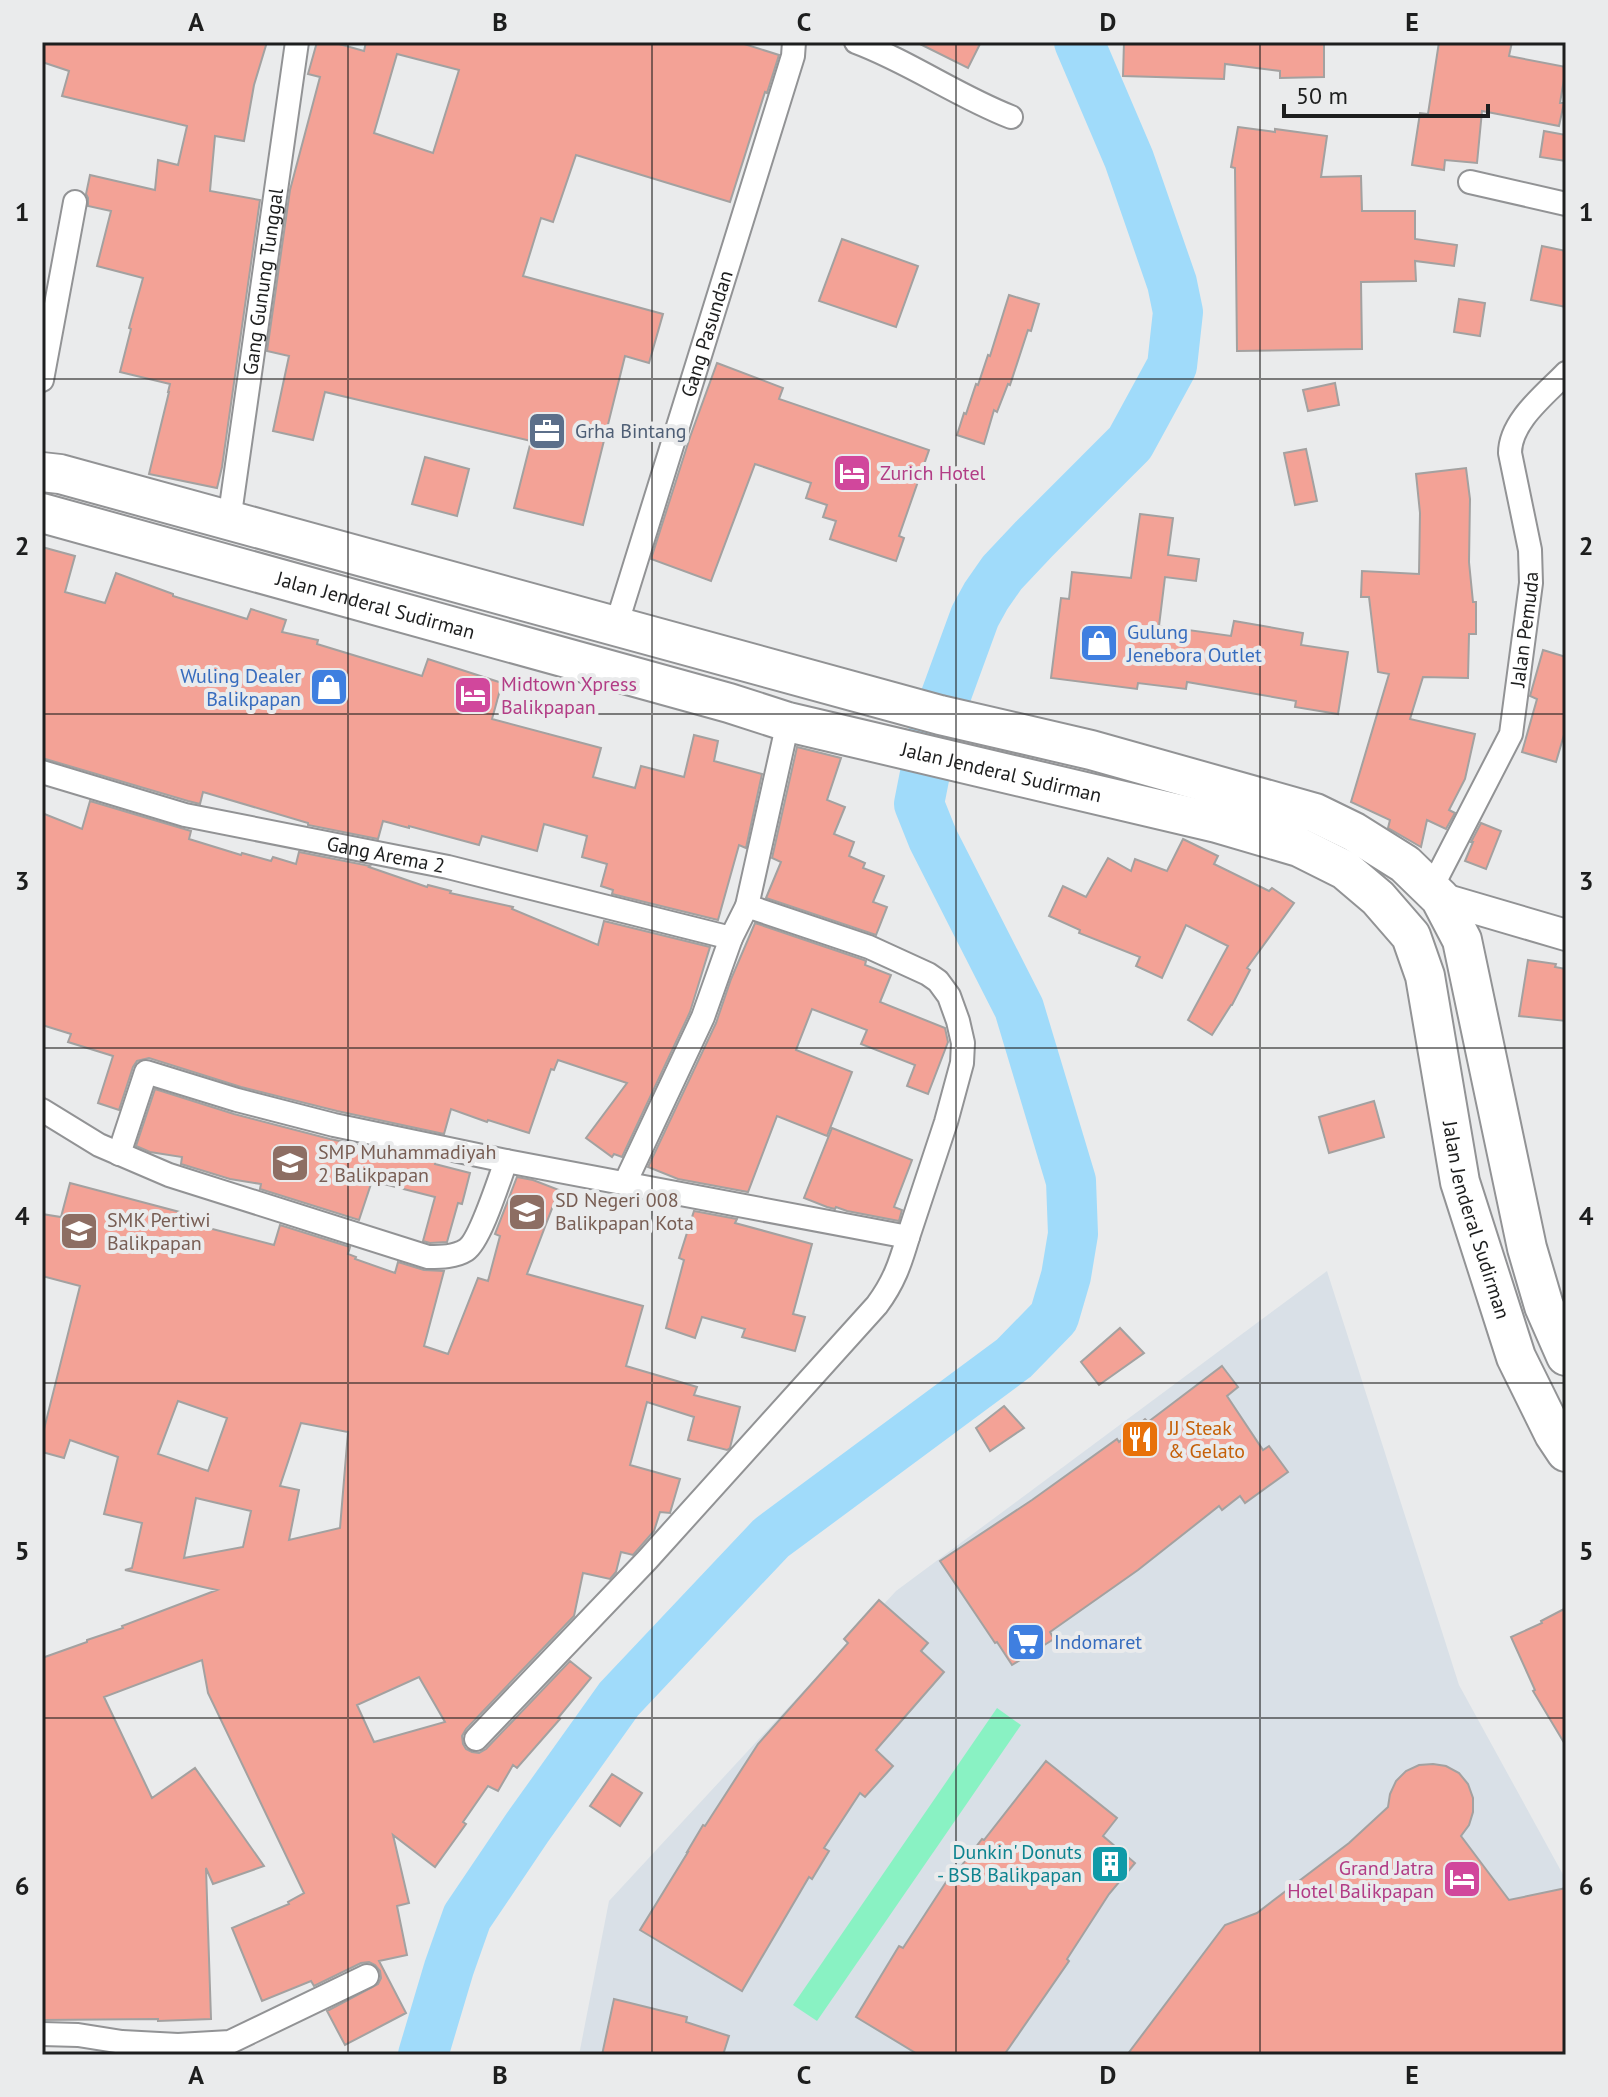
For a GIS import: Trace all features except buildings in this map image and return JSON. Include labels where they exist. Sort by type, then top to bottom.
[{"type":"highway","name":"Jalan Jenderal Sudirman","points":[[42,472],[60,474],[940,715],[1091,750],[1315,813],[1354,832],[1405,864],[1435,894],[1462,940],[1527,1248],[1544,1306],[1566,1356]]},
{"type":"highway","name":"Jalan Jenderal Sudirman","points":[[42,513],[714,698],[788,722],[1217,823],[1299,847],[1345,870],[1378,898],[1411,936],[1425,976],[1460,1182],[1516,1357],[1566,1452]]},
{"type":"street","name":"Gang Gunung Tunggal","points":[[229,521],[297,42]]},
{"type":"street","name":"Gang Pasundan","points":[[616,626],[793,56],[794,42]]},
{"type":"street","points":[[856,42],[1011,117]]},
{"type":"street","points":[[1470,182],[1566,204]]},
{"type":"street","points":[[42,380],[75,202]]},
{"type":"street","name":"Jalan Pemuda","points":[[1435,894],[1511,734],[1531,583],[1530,550],[1510,444],[1525,416],[1566,373]]},
{"type":"street","points":[[625,1183],[703,1017],[731,938],[747,906],[788,722]]},
{"type":"street","name":"Gang Arema 2","points":[[42,772],[185,815],[448,867],[731,938]]},
{"type":"street","points":[[1435,894],[1566,935]]},
{"type":"street","points":[[476,1739],[647,1560],[877,1305],[898,1269],[946,1122],[962,1063],[963,1043],[949,996],[938,981],[869,947],[747,906]]},
{"type":"street","points":[[119,1154],[146,1072],[334,1125],[908,1237]]},
{"type":"street","points":[[42,1110],[99,1145],[169,1175],[428,1257],[464,1252],[475,1240],[506,1161]]},
{"type":"street","points":[[42,2034],[178,2045],[230,2042],[367,1976]]},
{"type":"shaded area","points":[[1327,1271],[1459,1685],[1566,1880],[1566,2055],[579,2055],[609,1901],[896,1591]]},
{"type":"green space","points":[[997,1708],[1021,1725],[817,2021],[793,2005]]},
{"type":"waterway","points":[[423,2055],[467,1917],[619,1699],[771,1538],[1014,1358],[1054,1317],[1066,1276],[1073,1234],[1071,1181],[1019,1008],[933,839],[919,804],[937,720],[975,616],[986,596],[1002,573],[1130,443],[1172,366],[1178,312],[1172,283],[1129,159],[1079,42]]},
{"type":"place","name":"Grha Bintang","points":[[547,431]]},
{"type":"place","name":"Zurich Hotel","points":[[852,473]]},
{"type":"place","name":"Gulung Jenebora Outlet","points":[[1099,643]]},
{"type":"place","name":"Wuling Dealer Balikpapan","points":[[329,687]]},
{"type":"place","name":"Midtown Xpress Balikpapan","points":[[473,695]]},
{"type":"place","name":"SMP Muhammadiyah 2 Balikpapan","points":[[290,1163]]},
{"type":"place","name":"SD Negeri 008 Balikpapan Kota","points":[[527,1212]]},
{"type":"place","name":"SMK Pertiwi Balikpapan","points":[[79,1231]]},
{"type":"place","name":"JJ Steak & Gelato","points":[[1140,1439]]},
{"type":"place","name":"Indomaret","points":[[1026,1642]]},
{"type":"place","name":"Dunkin' Donuts - BSB Balikpapan","points":[[1110,1864]]},
{"type":"place","name":"Grand Jatra Hotel Balikpapan","points":[[1462,1879]]}]
